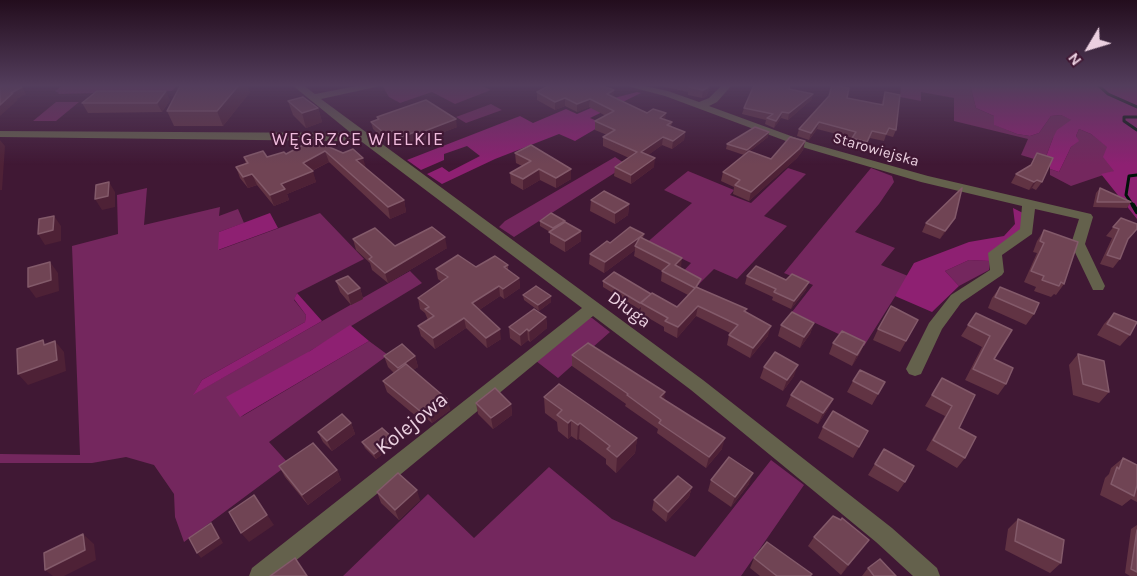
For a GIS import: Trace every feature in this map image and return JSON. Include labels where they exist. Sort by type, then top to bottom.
[{"type":"street","name":"Długa","points":[[330,112],[697,385],[832,492],[884,535],[928,576]]},
{"type":"street","name":"Starowiejska","points":[[715,112],[806,145],[925,179],[1086,217],[1078,244],[1098,286]]},
{"type":"street","points":[[0,134],[341,138],[360,135]]},
{"type":"street","points":[[915,369],[935,327],[956,299],[997,272],[995,253],[1027,231],[1029,204]]},
{"type":"street","name":"Kolejowa","points":[[260,576],[592,307]]},
{"type":"shaded area","points":[[44,112],[67,112],[56,121],[33,121]]},
{"type":"shaded area","points":[[470,112],[497,112],[466,123],[456,117]]},
{"type":"shaded area","points":[[559,112],[577,114],[602,112],[590,118],[604,124],[575,141],[559,134],[495,159],[442,184],[427,174],[442,167],[449,172],[480,156],[467,146],[444,154],[444,160],[421,170],[407,160],[520,116],[533,123]]},
{"type":"shaded area","points":[[954,112],[985,112],[994,116],[995,125],[1017,134],[1030,136],[1039,133],[1051,116],[1061,115],[1072,120],[1053,138],[1044,162],[1021,155],[1028,139],[954,121]]},
{"type":"shaded area","points":[[985,112],[1137,112],[1137,219],[1101,174],[1114,171],[1103,157],[1107,147],[1091,134],[1079,129],[1076,136],[1079,141],[1071,147],[1059,172],[1050,169],[1050,163],[1044,162],[1057,130],[1071,120],[1061,115],[1051,116],[1039,133],[1030,136],[1017,134],[994,125],[994,116]]},
{"type":"shaded area","points":[[1079,129],[1091,134],[1108,147],[1115,171],[1071,186],[1050,175],[1050,169],[1059,172],[1071,147],[1078,141],[1076,136]]},
{"type":"shaded area","points":[[615,157],[627,165],[514,237],[499,227],[505,221]]},
{"type":"shaded area","points":[[788,168],[806,174],[764,216],[787,226],[737,279],[714,269],[698,285],[679,276],[691,263],[666,251],[643,246],[692,203],[664,190],[688,171],[734,190],[730,195],[751,203]]},
{"type":"shaded area","points":[[871,168],[892,176],[894,182],[855,232],[895,248],[881,265],[908,276],[864,346],[792,312],[813,285],[784,273]]},
{"type":"shaded area","points":[[147,188],[144,225],[220,207],[219,216],[238,209],[244,223],[219,232],[219,250],[320,213],[364,259],[297,293],[294,300],[306,315],[305,322],[202,380],[194,394],[410,271],[422,283],[310,351],[241,417],[369,341],[388,355],[269,442],[289,464],[184,542],[175,517],[174,494],[154,465],[126,457],[92,463],[0,463],[0,454],[80,455],[72,246],[118,234],[117,195]]},
{"type":"shaded area","points":[[1013,208],[1023,213],[1024,226],[990,261],[969,260],[945,271],[959,286],[932,312],[895,296],[914,263],[969,242],[1004,236],[1015,224]]},
{"type":"shaded area","points":[[270,213],[278,228],[218,250],[219,232]]},
{"type":"shaded area","points":[[969,260],[990,261],[989,270],[959,286],[945,271]]},
{"type":"shaded area","points":[[297,293],[322,321],[193,395],[202,380],[305,322],[306,315],[294,299]]},
{"type":"shaded area","points":[[587,318],[592,318],[610,332],[558,378],[536,361]]},
{"type":"shaded area","points":[[350,325],[369,341],[240,417],[226,397],[310,351]]},
{"type":"shaded area","points":[[771,460],[804,485],[741,576],[343,576],[428,494],[474,538],[549,467],[612,519],[695,557]]},
{"type":"building","points":[[392,112],[445,112],[456,119],[417,134],[415,132],[401,137],[393,131],[384,133],[371,122],[379,119],[377,117]]},
{"type":"building","points":[[612,112],[662,112],[666,113],[660,118],[672,122],[667,125],[685,132],[673,141],[663,137],[641,152],[655,158],[631,175],[615,167],[637,152],[603,137],[615,130],[595,121]]},
{"type":"building","points":[[763,112],[790,112],[782,112],[776,121],[767,118],[773,114]]},
{"type":"building","points":[[815,112],[898,112],[896,130],[889,128],[886,134],[872,131],[867,142],[852,138],[856,132],[819,122],[811,133],[799,129]]},
{"type":"building","points":[[755,127],[769,132],[747,150],[727,144]]},
{"type":"building","points":[[790,137],[805,141],[751,192],[735,185],[740,180],[723,172],[749,151],[771,159]]},
{"type":"building","points":[[313,140],[343,153],[353,149],[363,158],[356,160],[404,200],[388,207],[325,151],[303,163],[313,171],[281,184],[285,189],[270,195],[252,174],[243,177],[236,167],[248,163],[244,157],[263,151],[267,157],[284,152],[286,154]]},
{"type":"building","points":[[531,145],[571,169],[556,178],[539,169],[523,179],[510,173],[531,161],[515,153]]},
{"type":"building","points":[[1037,153],[1053,158],[1042,182],[1037,180],[1034,182],[1016,174],[1031,165]]},
{"type":"building","points":[[109,182],[108,196],[95,199],[96,185]]},
{"type":"building","points":[[962,188],[955,218],[945,231],[926,223]]},
{"type":"building","points":[[1100,188],[1131,202],[1097,202]]},
{"type":"building","points":[[604,191],[629,204],[615,213],[591,200]]},
{"type":"building","points":[[551,213],[565,221],[553,228],[540,221]]},
{"type":"building","points":[[54,216],[53,230],[38,234],[39,219]]},
{"type":"building","points":[[1121,218],[1137,224],[1137,229],[1128,239],[1120,259],[1107,255],[1119,229],[1113,227]]},
{"type":"building","points":[[565,222],[581,231],[565,241],[549,232]]},
{"type":"building","points":[[432,227],[445,237],[385,273],[369,259],[372,257],[353,239],[375,228],[395,246]]},
{"type":"building","points":[[630,227],[644,234],[605,262],[590,254],[607,241],[610,243]]},
{"type":"building","points":[[1044,230],[1078,242],[1064,284],[1061,282],[1059,286],[1042,280],[1044,276],[1031,271],[1044,243],[1040,241]]},
{"type":"building","points":[[640,237],[682,258],[675,265],[701,279],[696,287],[747,309],[744,311],[771,326],[753,348],[729,335],[738,325],[698,306],[678,327],[665,321],[668,318],[641,303],[652,293],[677,307],[695,288],[662,271],[670,264],[635,246]]},
{"type":"building","points":[[458,255],[476,267],[495,256],[508,265],[504,267],[519,278],[503,289],[499,286],[472,303],[500,329],[486,338],[464,318],[433,338],[418,326],[434,316],[425,309],[429,307],[418,298],[448,277],[436,269]]},
{"type":"building","points":[[50,262],[51,280],[28,287],[28,268]]},
{"type":"building","points":[[756,266],[786,280],[792,274],[809,282],[794,301],[774,292],[776,289],[747,276]]},
{"type":"building","points":[[614,272],[651,294],[640,303],[603,281]]},
{"type":"building","points":[[348,276],[360,288],[348,294],[336,281]]},
{"type":"building","points":[[536,286],[551,296],[538,305],[523,295]]},
{"type":"building","points":[[1000,287],[1039,303],[1034,314],[995,297]]},
{"type":"building","points":[[891,306],[918,320],[906,341],[878,329]]},
{"type":"building","points":[[534,309],[546,317],[529,331],[527,329],[520,335],[509,327]]},
{"type":"building","points":[[792,312],[814,323],[804,337],[781,325]]},
{"type":"building","points":[[976,313],[1012,330],[994,359],[1013,368],[1006,384],[973,369],[990,336],[968,325]]},
{"type":"building","points":[[1114,313],[1137,322],[1130,335],[1107,324]]},
{"type":"building","points":[[842,331],[865,342],[857,355],[833,343]]},
{"type":"building","points":[[43,340],[44,345],[55,341],[57,360],[18,374],[17,349]]},
{"type":"building","points":[[588,343],[665,392],[660,397],[725,438],[709,457],[659,423],[661,420],[628,394],[572,355]]},
{"type":"building","points":[[402,344],[415,356],[398,368],[384,356]]},
{"type":"building","points":[[775,352],[798,365],[787,380],[764,367]]},
{"type":"building","points":[[1078,354],[1104,361],[1109,392],[1083,384]]},
{"type":"building","points":[[406,364],[447,399],[429,413],[424,408],[420,411],[383,381]]},
{"type":"building","points":[[860,370],[885,382],[878,394],[853,381]]},
{"type":"building","points":[[942,378],[975,395],[959,428],[976,437],[965,458],[933,440],[952,406],[932,395]]},
{"type":"building","points":[[801,381],[833,399],[823,413],[791,395]]},
{"type":"building","points":[[559,384],[637,438],[617,457],[607,449],[610,446],[580,423],[578,425],[571,420],[568,423],[557,415],[562,410],[544,397]]},
{"type":"building","points":[[495,388],[511,404],[491,418],[476,403]]},
{"type":"building","points":[[833,411],[868,431],[859,447],[823,427]]},
{"type":"building","points":[[342,414],[351,423],[327,441],[318,432]]},
{"type":"building","points":[[382,428],[394,439],[374,454],[362,442]]},
{"type":"building","points":[[313,443],[337,470],[302,495],[279,466]]},
{"type":"building","points":[[884,449],[914,466],[905,482],[875,464]]},
{"type":"building","points":[[729,457],[753,473],[735,497],[711,480]]},
{"type":"building","points":[[1123,458],[1137,465],[1137,485],[1134,496],[1111,484]]},
{"type":"building","points":[[398,473],[417,490],[395,510],[377,492]]},
{"type":"building","points":[[678,476],[692,487],[668,512],[654,500]]},
{"type":"building","points":[[254,495],[267,515],[241,533],[229,512]]},
{"type":"building","points":[[833,516],[841,520],[842,518],[869,540],[848,565],[814,537]]},
{"type":"building","points":[[1018,519],[1064,540],[1061,563],[1015,541]]},
{"type":"building","points":[[211,523],[219,538],[197,553],[189,538]]},
{"type":"building","points":[[1137,530],[1137,572],[1131,569]]},
{"type":"building","points":[[83,534],[85,550],[45,570],[44,553]]},
{"type":"building","points":[[767,542],[812,574],[810,576],[777,576],[754,558]]},
{"type":"building","points":[[295,558],[307,576],[270,576]]},
{"type":"building","points":[[880,559],[896,576],[874,576],[868,568]]},
{"type":"waterway","points":[[1137,117],[1124,117],[1124,121],[1137,130]]},
{"type":"waterway","points":[[1134,207],[1126,195],[1129,176],[1137,175]]},
{"type":"waterway","points":[[1133,205],[1137,212]]},
{"type":"district","name":"WĘGRZCE WIELKIE","points":[[358,140]]}]
